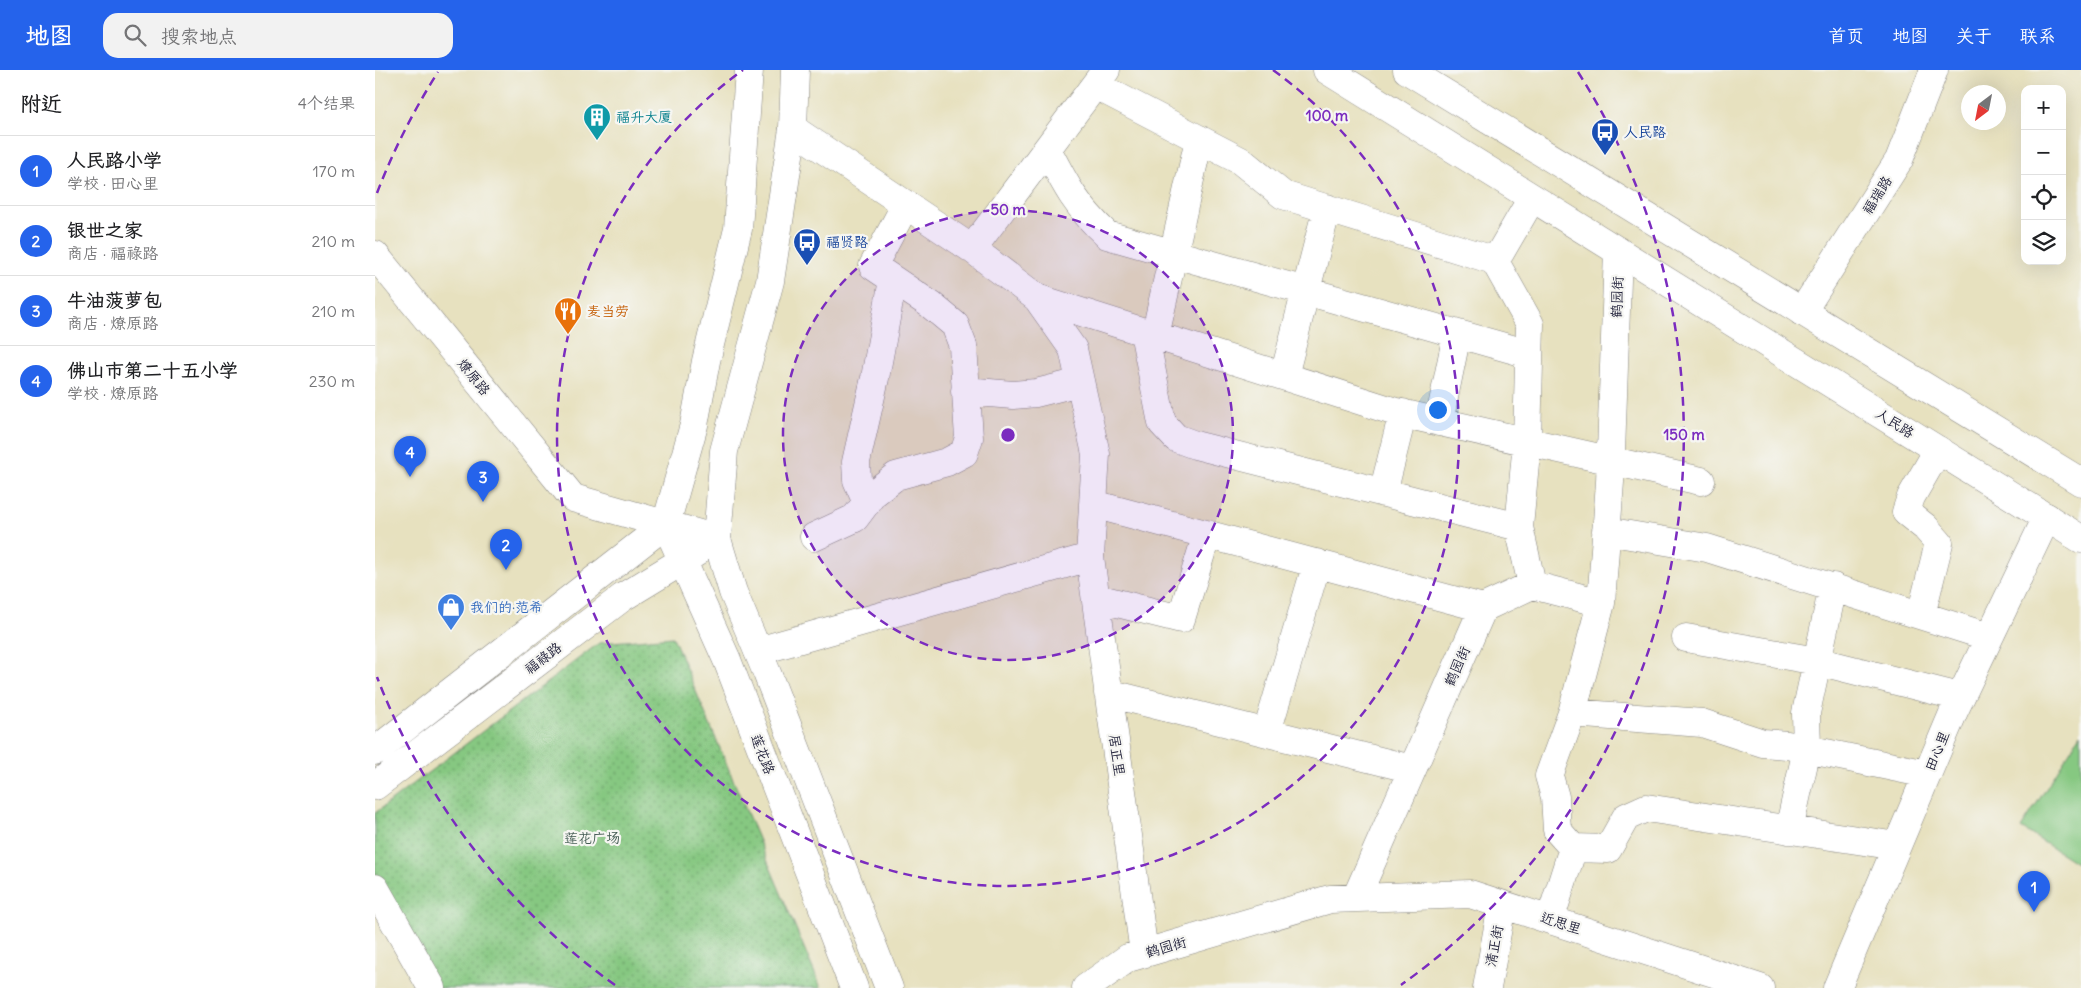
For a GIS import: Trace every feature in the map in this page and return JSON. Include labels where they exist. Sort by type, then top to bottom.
[{"type":"street","points":[[375,751],[666,524],[693,425],[706,361],[738,229],[749,70]]},
{"type":"street","points":[[795,70],[793,129],[769,281],[724,451],[717,539],[733,592],[758,651],[889,988]]},
{"type":"street","name":"人民路","points":[[1327,70],[2081,539]]},
{"type":"street","points":[[1407,70],[2081,482]]},
{"type":"street","name":"福瑞路","points":[[1802,312],[1899,160],[1934,70]]},
{"type":"street","points":[[972,249],[1101,78],[1199,139],[1241,161],[1283,195],[1493,258],[1530,324],[1527,442],[1519,527],[1532,585]]},
{"type":"street","points":[[793,129],[972,249],[1037,298],[1403,413],[1701,481]]},
{"type":"street","points":[[1199,139],[1174,254],[1150,334],[1162,423],[1176,438],[1195,446],[1519,527]]},
{"type":"street","points":[[1047,149],[1070,194],[1084,213],[1107,235],[1529,354]]},
{"type":"street","points":[[1493,258],[1500,252],[1532,198]]},
{"type":"street","points":[[814,537],[855,518],[873,494],[896,476],[947,462],[964,453],[969,438],[963,346],[955,325],[873,266],[906,204]]},
{"type":"street","points":[[1284,376],[1327,208]]},
{"type":"street","name":"鹤园街","points":[[1573,848],[1557,830],[1555,797],[1549,776],[1571,713],[1601,603],[1611,461],[1618,251]]},
{"type":"street","name":"燎原路","points":[[375,255],[573,498],[666,524]]},
{"type":"street","points":[[867,503],[857,480],[856,462],[875,378],[893,280]]},
{"type":"street","name":"居正里","points":[[1037,298],[1073,349],[1096,454],[1090,557],[1144,953]]},
{"type":"street","points":[[1439,422],[1457,334]]},
{"type":"street","points":[[965,391],[1013,395],[1036,393],[1080,382]]},
{"type":"street","points":[[1383,493],[1403,413]]},
{"type":"street","points":[[1921,615],[1939,543],[1925,527],[1906,512],[1911,496],[1938,450]]},
{"type":"street","points":[[1093,504],[1483,608],[1532,585],[1601,603]]},
{"type":"street","name":"田心里","points":[[1837,988],[1960,697],[2047,517]]},
{"type":"street","points":[[666,524],[717,539]]},
{"type":"street","name":"莲花路","points":[[666,524],[727,660],[854,988]]},
{"type":"street","points":[[1606,531],[1707,548],[1989,637]]},
{"type":"street","points":[[1097,598],[1181,619],[1207,534]]},
{"type":"street","name":"福禄路","points":[[375,786],[623,597],[717,539]]},
{"type":"street","points":[[758,651],[1090,557]]},
{"type":"street","points":[[1267,732],[1317,563]]},
{"type":"street","points":[[1789,830],[1807,749],[1805,713],[1833,587]]},
{"type":"street","name":"鹤园街","points":[[1086,988],[1128,958],[1329,899],[1356,898],[1483,608]]},
{"type":"street","points":[[1686,638],[1817,661],[1960,697]]},
{"type":"street","points":[[1109,693],[1412,769]]},
{"type":"street","points":[[1571,713],[1702,723],[1763,743],[1807,749],[1927,774]]},
{"type":"street","points":[[1549,920],[1573,848],[1608,849],[1626,817],[1645,808],[1897,846]]},
{"type":"street","points":[[375,888],[432,988]]},
{"type":"street","name":"近思里","points":[[1356,898],[1470,894],[1760,988]]},
{"type":"street","name":"清正街","points":[[1487,988],[1502,905]]},
{"type":"green space","name":"莲花广场","points":[[673,637],[821,988],[438,988],[375,880],[375,813],[599,643]]},
{"type":"green space","points":[[2081,734],[2081,866],[2021,828]]},
{"type":"place","name":"福升大厦","points":[[597,141]]},
{"type":"place","name":"人民路","points":[[1605,156]]},
{"type":"place","name":"福贤路","points":[[807,266]]},
{"type":"place","name":"麦当劳","points":[[568,335]]},
{"type":"place","name":"佛山市第二十五小学","points":[[410,477]]},
{"type":"place","name":"牛油菠萝包","points":[[483,502]]},
{"type":"place","name":"银世之家","points":[[506,570]]},
{"type":"place","name":"我们的·范希","points":[[451,631]]},
{"type":"place","name":"人民路小学","points":[[2034,912]]}]
